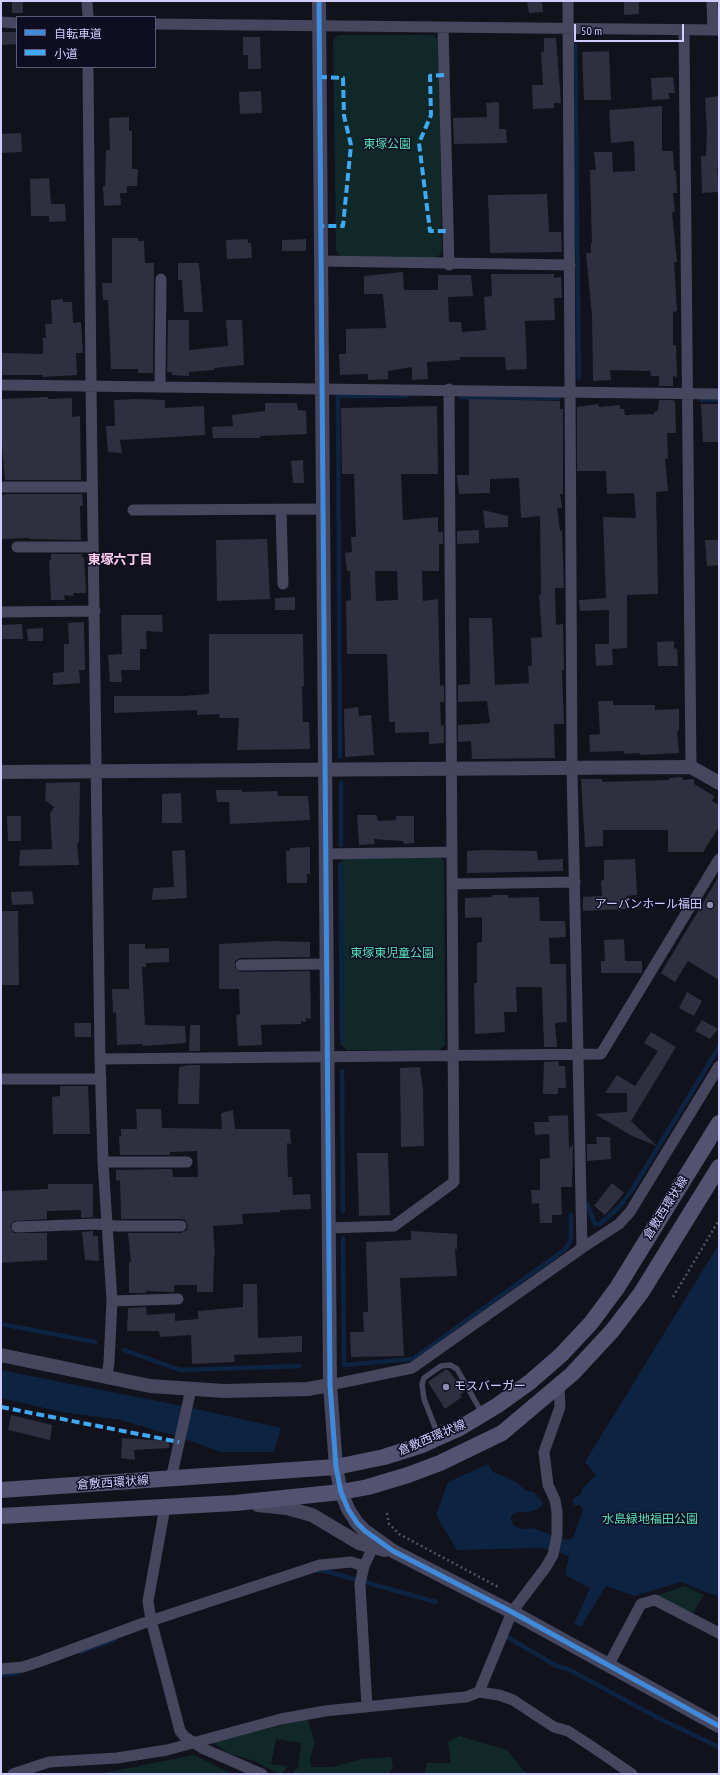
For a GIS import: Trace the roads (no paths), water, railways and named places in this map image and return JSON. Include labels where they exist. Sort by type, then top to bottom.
[{"type":"main road","name":"倉敷西環状線","points":[[1,1490],[336,1467],[384,1457],[439,1437],[483,1414],[530,1382],[561,1355],[591,1322],[617,1288],[719,1123]]},
{"type":"main road","name":"倉敷西環状線","points":[[1,1516],[235,1503],[341,1492],[368,1487],[408,1475],[440,1462],[502,1432],[559,1386],[612,1331],[641,1293],[719,1167]]},
{"type":"street","points":[[87,1],[88,16]]},
{"type":"street","points":[[319,1],[330,1385],[336,1467],[341,1492],[348,1510],[357,1523],[365,1532],[393,1551],[512,1612],[719,1726]]},
{"type":"street","points":[[568,1],[572,768],[582,1248]]},
{"type":"street","points":[[156,24],[716,30],[712,1]]},
{"type":"street","points":[[1,22],[16,22]]},
{"type":"street","points":[[444,27],[449,265]]},
{"type":"street","points":[[684,30],[691,767]]},
{"type":"street","points":[[88,68],[100,1059],[106,1225],[112,1301],[107,1376]]},
{"type":"street","points":[[321,261],[449,265],[570,265]]},
{"type":"street","points":[[160,387],[161,279]]},
{"type":"street","points":[[1,384],[160,387],[449,389],[719,394]]},
{"type":"street","points":[[328,1228],[394,1226],[454,1182],[449,389]]},
{"type":"street","points":[[4,487],[92,486]]},
{"type":"street","points":[[133,510],[323,509]]},
{"type":"street","points":[[281,510],[283,584]]},
{"type":"street","points":[[17,547],[94,547]]},
{"type":"street","points":[[1,612],[95,611]]},
{"type":"street","points":[[1,772],[97,770],[451,770],[691,767],[719,783]]},
{"type":"street","points":[[325,854],[452,852]]},
{"type":"street","points":[[100,1059],[327,1056],[579,1056],[601,1054],[719,859]]},
{"type":"street","points":[[452,884],[575,882]]},
{"type":"street","points":[[241,965],[326,964]]},
{"type":"street","points":[[1,1355],[150,1386],[224,1391],[308,1389],[412,1368],[582,1248],[619,1224],[630,1212],[719,1066]]},
{"type":"street","points":[[1,1079],[101,1079]]},
{"type":"street","points":[[103,1162],[187,1162]]},
{"type":"street","points":[[17,1227],[96,1224],[181,1226]]},
{"type":"street","points":[[112,1301],[178,1300]]},
{"type":"street","points":[[479,1692],[512,1612],[546,1568],[553,1555],[557,1535],[558,1512],[555,1500],[548,1485],[544,1452],[560,1407],[559,1386]]},
{"type":"street","points":[[171,1479],[191,1389]]},
{"type":"street","points":[[235,1503],[287,1508],[312,1515],[359,1543],[393,1551]]},
{"type":"street","points":[[164,1507],[148,1600],[151,1620],[180,1731],[192,1743],[262,1774]]},
{"type":"street","points":[[367,1707],[362,1574],[373,1547]]},
{"type":"street","points":[[1,1669],[23,1667],[151,1620],[320,1565],[351,1562],[362,1574]]},
{"type":"street","points":[[608,1666],[641,1604],[655,1600],[719,1633]]},
{"type":"street","points":[[13,1774],[49,1762],[117,1758],[167,1750],[281,1718],[325,1711],[466,1696],[479,1692],[499,1695],[513,1700],[554,1727],[568,1732],[597,1750],[632,1774]]},
{"type":"lane","points":[[439,1437],[424,1399],[422,1384],[424,1378],[441,1366],[450,1365],[457,1369],[466,1382],[483,1414]]},
{"type":"water","name":"水島緑地福田公園","points":[[719,1244],[719,1597],[681,1582],[634,1596],[606,1586],[581,1627],[574,1624],[590,1588],[565,1575],[569,1557],[557,1551],[540,1548],[457,1550],[436,1515],[448,1482],[488,1464],[493,1472],[514,1481],[527,1491],[533,1492],[542,1501],[543,1506],[530,1512],[517,1512],[511,1516],[511,1521],[514,1526],[523,1529],[532,1528],[567,1540],[573,1538],[583,1510],[580,1505],[573,1505],[573,1499],[581,1494],[582,1489],[596,1475],[585,1462]]},
{"type":"water","points":[[1,1370],[182,1406],[177,1435],[168,1434],[121,1420],[62,1412],[1,1398]]},
{"type":"water","points":[[192,1408],[281,1428],[274,1452],[221,1452],[185,1439]]},
{"type":"waterway","points":[[575,45],[579,378]]},
{"type":"waterway","points":[[340,757],[338,396],[407,396]]},
{"type":"waterway","points":[[461,397],[558,398]]},
{"type":"waterway","points":[[702,400],[719,400]]},
{"type":"waterway","points":[[341,783],[341,845]]},
{"type":"waterway","points":[[341,865],[342,1041]]},
{"type":"waterway","points":[[587,1204],[595,1224],[600,1224],[619,1207],[632,1190],[719,1047]]},
{"type":"waterway","points":[[342,1071],[343,1211]]},
{"type":"waterway","points":[[343,1238],[344,1365],[413,1359],[564,1250],[569,1244],[571,1237],[571,1215]]},
{"type":"waterway","points":[[1,1324],[95,1342]]},
{"type":"waterway","points":[[124,1350],[180,1370],[299,1366]]},
{"type":"waterway","points":[[318,1571],[322,1570],[436,1602]]},
{"type":"waterway","points":[[507,1637],[555,1665],[570,1670],[660,1719],[719,1747]]},
{"type":"waterway","points":[[81,1652],[114,1640]]},
{"type":"waterway","points":[[1,1675],[18,1673]]},
{"type":"place","name":"アーバンホール福田","points":[[710,905]]},
{"type":"place","name":"モスバーガー","points":[[446,1387]]},
{"type":"district","name":"東塚六丁目","points":[[120,560]]},
{"type":"park label","name":"東塚公園","points":[[387,145]]},
{"type":"park label","name":"東塚東児童公園","points":[[392,954]]}]
